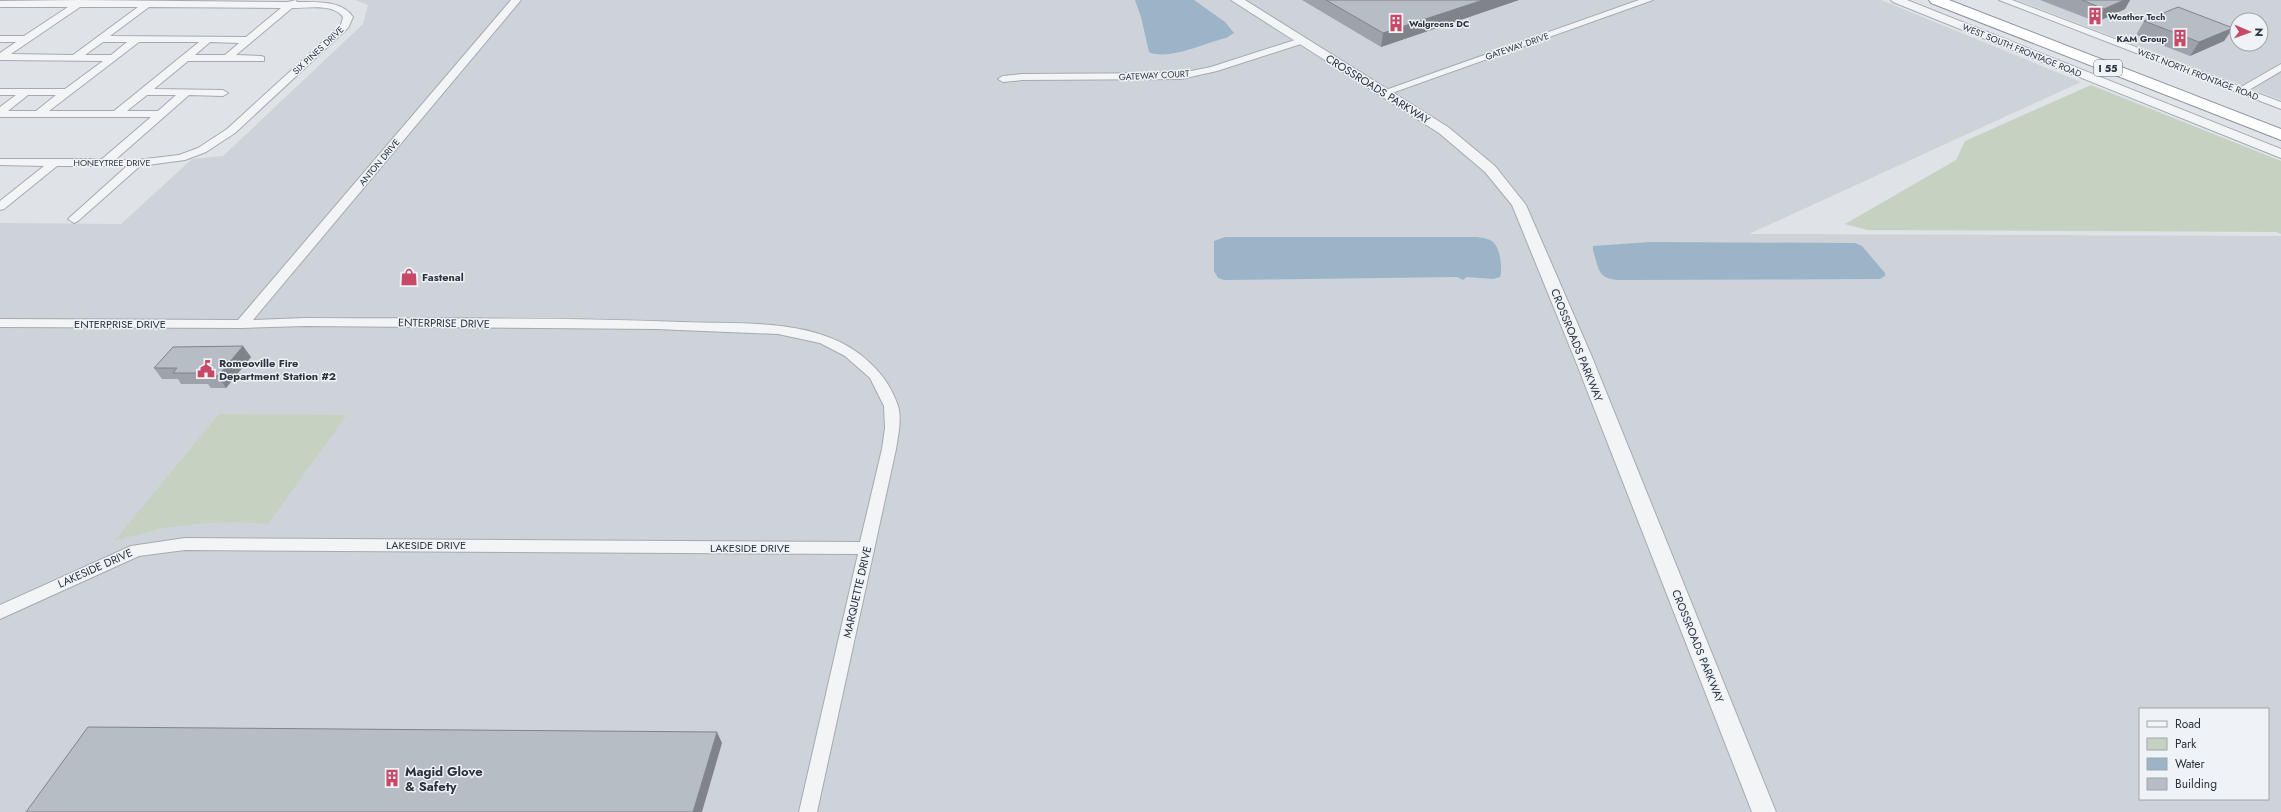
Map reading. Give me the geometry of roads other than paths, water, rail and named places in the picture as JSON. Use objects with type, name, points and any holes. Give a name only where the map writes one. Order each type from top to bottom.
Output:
[{"type":"highway","name":"I 55","points":[[1936,0],[2281,135]]},
{"type":"highway","name":"I 55","points":[[1964,0],[2281,124]]},
{"type":"street","name":"ANTON DRIVE","points":[[242,324],[516,0]]},
{"type":"street","name":"CROSSROADS PARKWAY","points":[[1236,0],[1385,92],[1461,142],[1504,183],[1519,205],[1583,357],[1764,812]]},
{"type":"street","name":"GATEWAY DRIVE","points":[[1385,92],[1648,0]]},
{"type":"street","name":"WEST SOUTH FRONTAGE ROAD","points":[[1897,0],[2281,154]]},
{"type":"street","name":"WEST NORTH FRONTAGE ROAD","points":[[2004,0],[2243,90],[2281,106]]},
{"type":"street","points":[[1,57],[82,2]]},
{"type":"street","name":"SIX PINES DRIVE","points":[[0,4],[82,2],[292,2],[324,5],[338,8],[346,12],[348,17],[345,26],[290,76]]},
{"type":"street","points":[[75,58],[150,2]]},
{"type":"street","points":[[227,58],[292,2]]},
{"type":"street","points":[[0,39],[27,39]]},
{"type":"street","points":[[100,39],[248,40]]},
{"type":"street","points":[[38,114],[137,39]]},
{"type":"street","points":[[117,114],[208,39]]},
{"type":"street","name":"GATEWAY COURT","points":[[1003,80],[1022,77],[1181,76],[1213,69],[1301,41]]},
{"type":"street","points":[[1,57],[113,58]]},
{"type":"street","points":[[186,58],[261,59]]},
{"type":"street","points":[[2243,90],[2281,67]]},
{"type":"street","name":"HONEYTREE DRIVE","points":[[0,162],[137,163],[181,158],[218,142],[290,76]]},
{"type":"street","points":[[0,92],[67,92]]},
{"type":"street","points":[[0,113],[26,92]]},
{"type":"street","points":[[144,92],[223,93]]},
{"type":"street","points":[[106,162],[186,92]]},
{"type":"street","points":[[0,113],[162,114]]},
{"type":"street","points":[[0,207],[55,162]]},
{"type":"street","points":[[74,219],[137,163]]},
{"type":"street","name":"ENTERPRISE DRIVE","points":[[0,323],[242,324],[305,322],[656,324],[778,330],[824,340],[850,353],[875,375]]},
{"type":"street","name":"MARQUETTE DRIVE","points":[[808,812],[889,449],[892,428],[891,406],[875,375]]},
{"type":"street","name":"LAKESIDE DRIVE","points":[[0,612],[137,550],[185,544],[867,548]]},
{"type":"water","points":[[1135,0],[1194,0],[1225,22],[1234,33],[1226,38],[1176,53],[1157,54],[1149,52],[1141,17]]},
{"type":"water","points":[[1225,237],[1486,238],[1494,243],[1498,250],[1501,273],[1500,277],[1493,279],[1467,277],[1463,280],[1457,277],[1224,280],[1218,278],[1214,271],[1214,241]]},
{"type":"water","points":[[1650,242],[1855,243],[1862,246],[1885,273],[1885,276],[1880,279],[1619,280],[1606,278],[1600,272],[1593,246]]},
{"type":"place","name":"Weather Tech","points":[[2095,16]]},
{"type":"place","name":"Walgreens DC","points":[[1396,23]]},
{"type":"place","name":"KAM Group","points":[[2180,38]]},
{"type":"place","name":"Fastenal","points":[[409,277]]},
{"type":"place","name":"Romeoville Fire Department Station #2","points":[[206,369]]},
{"type":"place","name":"Magid Glove & Safety","points":[[392,778]]}]
